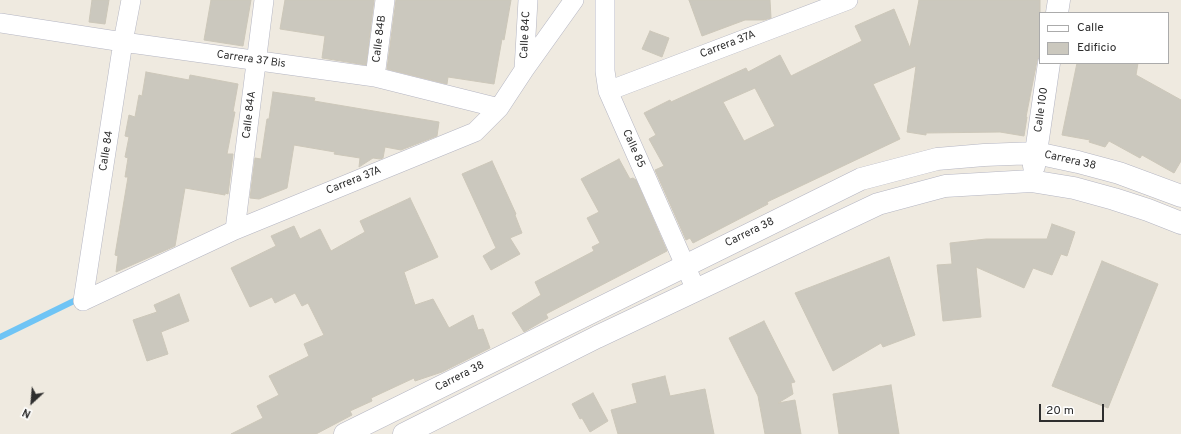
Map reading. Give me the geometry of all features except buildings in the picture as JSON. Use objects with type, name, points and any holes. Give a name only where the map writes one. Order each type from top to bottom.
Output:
[{"type":"main road","points":[[1057,12],[1059,0]]},
{"type":"main road","name":"Calle 100","points":[[1032,181],[1049,64]]},
{"type":"main road","name":"Carrera 38","points":[[345,434],[861,179],[937,159],[1036,153],[1119,173],[1181,196]]},
{"type":"main road","points":[[404,434],[597,337],[878,204],[945,186],[1032,181],[1074,188],[1114,199],[1181,223]]},
{"type":"street","name":"Calle 84","points":[[83,301],[123,42],[131,0]]},
{"type":"street","name":"Calle 84A","points":[[235,230],[264,0]]},
{"type":"street","name":"Calle 84B","points":[[375,77],[385,0]]},
{"type":"street","name":"Calle 84C","points":[[524,70],[528,0]]},
{"type":"street","name":"Carrera 37A","points":[[83,301],[235,230],[475,132],[499,108],[574,0]]},
{"type":"street","name":"Calle 85","points":[[605,0],[605,71],[608,91],[684,266],[696,290]]},
{"type":"street","name":"Carrera 37A","points":[[608,91],[848,0]]},
{"type":"street","name":"Carrera 37 Bis","points":[[0,23],[123,42],[375,77],[499,108]]},
{"type":"waterway","points":[[0,337],[80,298]]}]
